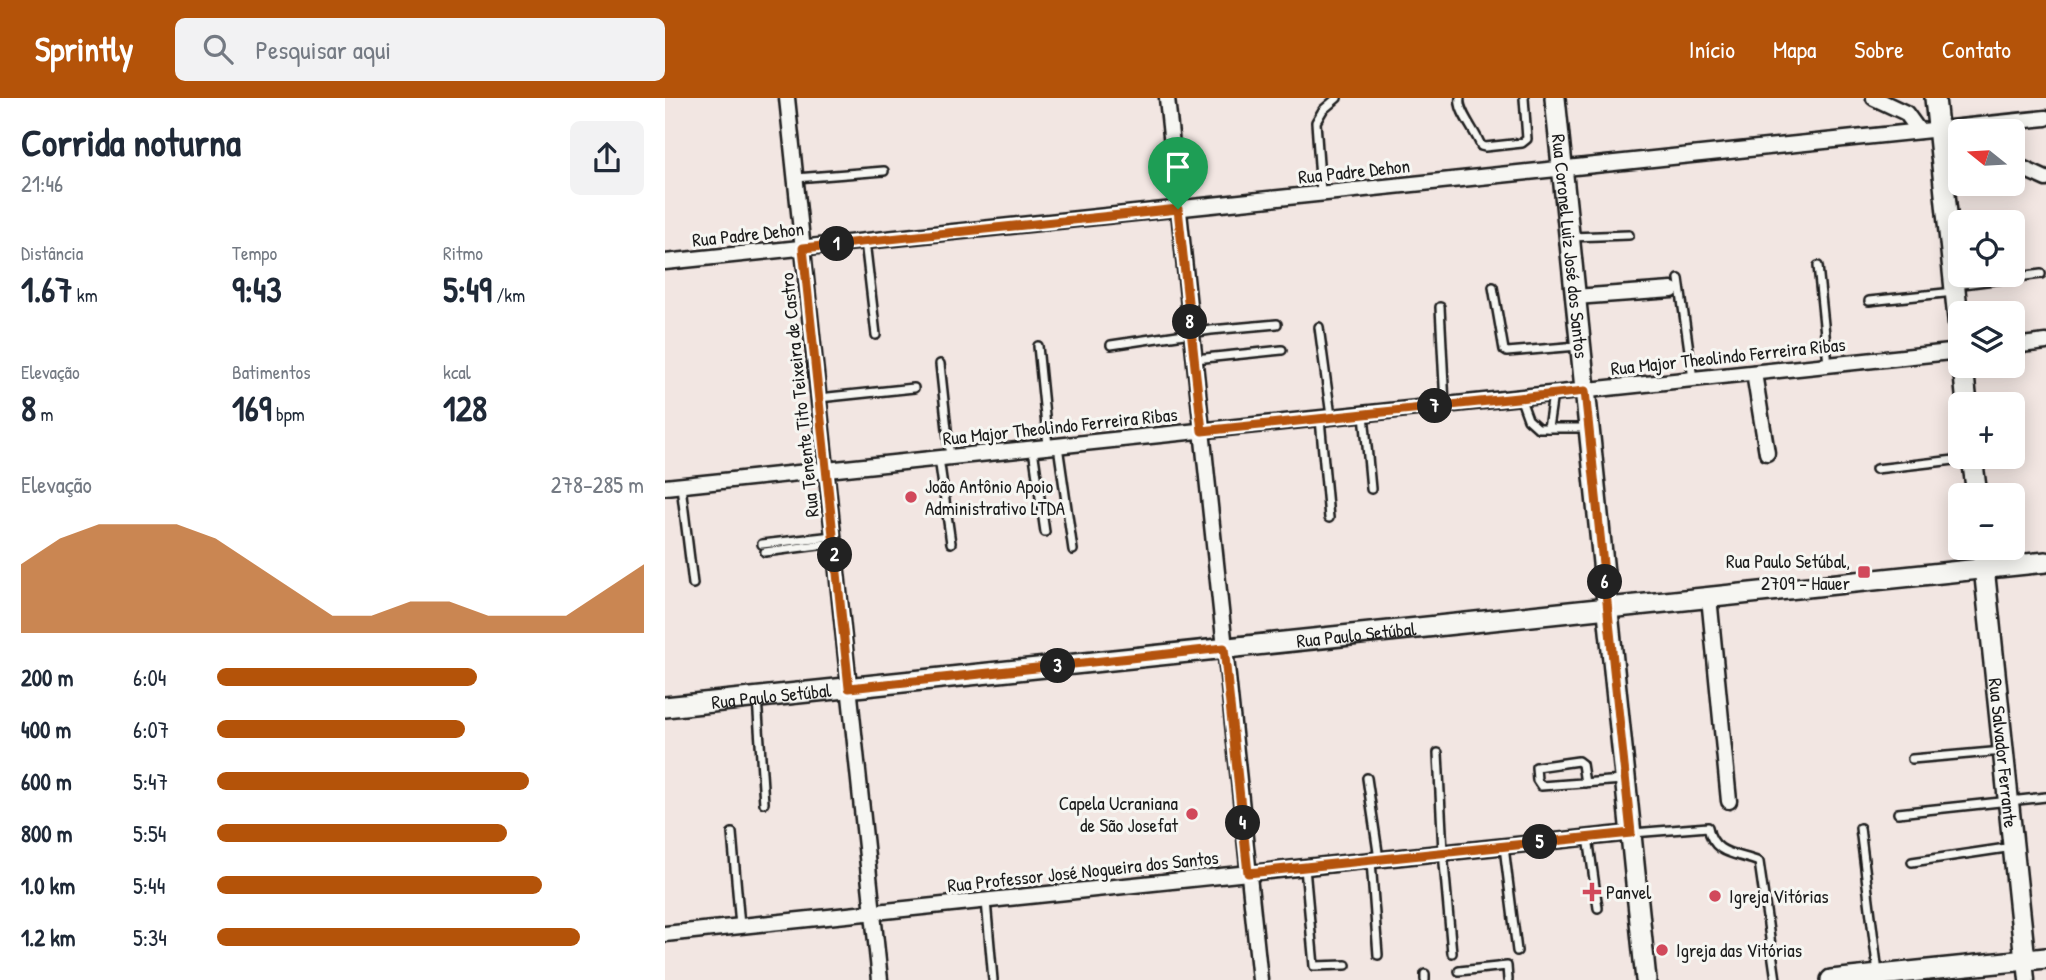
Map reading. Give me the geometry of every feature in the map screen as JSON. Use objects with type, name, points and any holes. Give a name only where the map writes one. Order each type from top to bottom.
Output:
[{"type":"main road","name":"Rua Coronel Luiz José dos Santos","points":[[1555,98],[1646,980]]},
{"type":"main road","points":[[1935,98],[1942,132],[1956,301]]},
{"type":"main road","name":"Rua Salvador Ferrante","points":[[1983,560],[2025,960]]},
{"type":"main road","name":"Rua Paulo Setúbal","points":[[665,707],[2046,562]]},
{"type":"main road","points":[[1831,980],[2046,958]]},
{"type":"street","name":"Rua Tenente Tito Teixeira de Castro","points":[[787,98],[880,980]]},
{"type":"street","points":[[1167,98],[1260,980]]},
{"type":"street","points":[[1874,98],[1942,132]]},
{"type":"street","name":"Rua Padre Dehon","points":[[665,262],[1942,132],[2046,118]]},
{"type":"street","points":[[2025,169],[2046,179]]},
{"type":"street","points":[[1575,297],[1675,284]]},
{"type":"street","points":[[2025,345],[2046,342]]},
{"type":"street","name":"Rua Major Theolindo Ferreira Ribas","points":[[665,487],[1948,352]]},
{"type":"street","points":[[1754,373],[1767,453]]},
{"type":"street","points":[[1709,597],[1729,801]]},
{"type":"street","name":"Rua Professor José Nogueira dos Santos","points":[[665,934],[1631,833]]},
{"type":"street","points":[[2025,960],[2028,980]]},
{"type":"lane","points":[[1321,194],[1316,122],[1337,98]]},
{"type":"lane","points":[[1460,98],[1458,103],[1462,113],[1475,130],[1481,146],[1485,148],[1522,143],[1527,139],[1524,98]]},
{"type":"lane","points":[[795,178],[884,171]]},
{"type":"lane","points":[[1569,237],[1629,235]]},
{"type":"lane","points":[[865,242],[876,335]]},
{"type":"lane","points":[[1818,265],[1828,365]]},
{"type":"lane","points":[[1869,301],[2041,274]]},
{"type":"lane","points":[[1675,284],[1693,379]]},
{"type":"lane","points":[[1493,287],[1504,350],[1507,352],[1580,346]]},
{"type":"lane","points":[[1440,307],[1445,405]]},
{"type":"lane","points":[[1111,345],[1192,335],[1211,330],[1277,324]]},
{"type":"lane","points":[[1319,327],[1329,518]]},
{"type":"lane","points":[[1038,346],[1047,447],[1045,532]]},
{"type":"lane","points":[[1194,360],[1282,350]]},
{"type":"lane","points":[[940,364],[951,543]]},
{"type":"lane","points":[[818,398],[914,388]]},
{"type":"lane","points":[[1548,428],[1553,394]]},
{"type":"lane","points":[[1520,397],[1532,425],[1538,428],[1589,428]]},
{"type":"lane","points":[[1364,414],[1371,489]]},
{"type":"lane","points":[[1047,447],[1073,550]]},
{"type":"lane","points":[[1876,469],[1948,460]]},
{"type":"lane","points":[[681,486],[692,584]]},
{"type":"lane","points":[[764,548],[833,539]]},
{"type":"lane","points":[[757,698],[764,803]]},
{"type":"lane","points":[[1912,759],[2003,751]]},
{"type":"lane","points":[[1438,753],[1452,953]]},
{"type":"lane","points":[[1585,783],[1580,762],[1535,767],[1541,786],[1585,783],[1625,780]]},
{"type":"lane","points":[[1367,778],[1375,860],[1378,955]]},
{"type":"lane","points":[[1898,813],[2046,797]]},
{"type":"lane","points":[[1631,833],[1708,827],[1710,837],[1723,850],[1759,862],[1776,980]]},
{"type":"lane","points":[[1860,828],[1878,975]]},
{"type":"lane","points":[[732,833],[740,926]]},
{"type":"lane","points":[[1588,837],[1598,908]]},
{"type":"lane","points":[[1504,846],[1517,951]]},
{"type":"lane","points":[[1912,862],[2014,847]]},
{"type":"lane","points":[[1305,867],[1314,966],[1346,965]]},
{"type":"lane","points":[[986,900],[993,980]]},
{"type":"lane","points":[[1459,971],[1507,966],[1508,980]]},
{"type":"place","name":"João Antônio Apoio Administrativo LTDA","points":[[911,497]]},
{"type":"place","name":"Rua Paulo Setúbal, 2709 - Hauer","points":[[1864,572]]},
{"type":"place","name":"Capela Ucraniana de São Josefat","points":[[1192,814]]},
{"type":"place","name":"Panvel","points":[[1592,892]]},
{"type":"place","name":"Igreja Vitórias","points":[[1715,896]]},
{"type":"place","name":"Igreja das Vitórias","points":[[1662,950]]},
{"type":"route","points":[[1178,209],[1202,431],[1585,391],[1631,833],[1248,873],[1224,648],[849,688],[803,248],[1178,209]]}]
